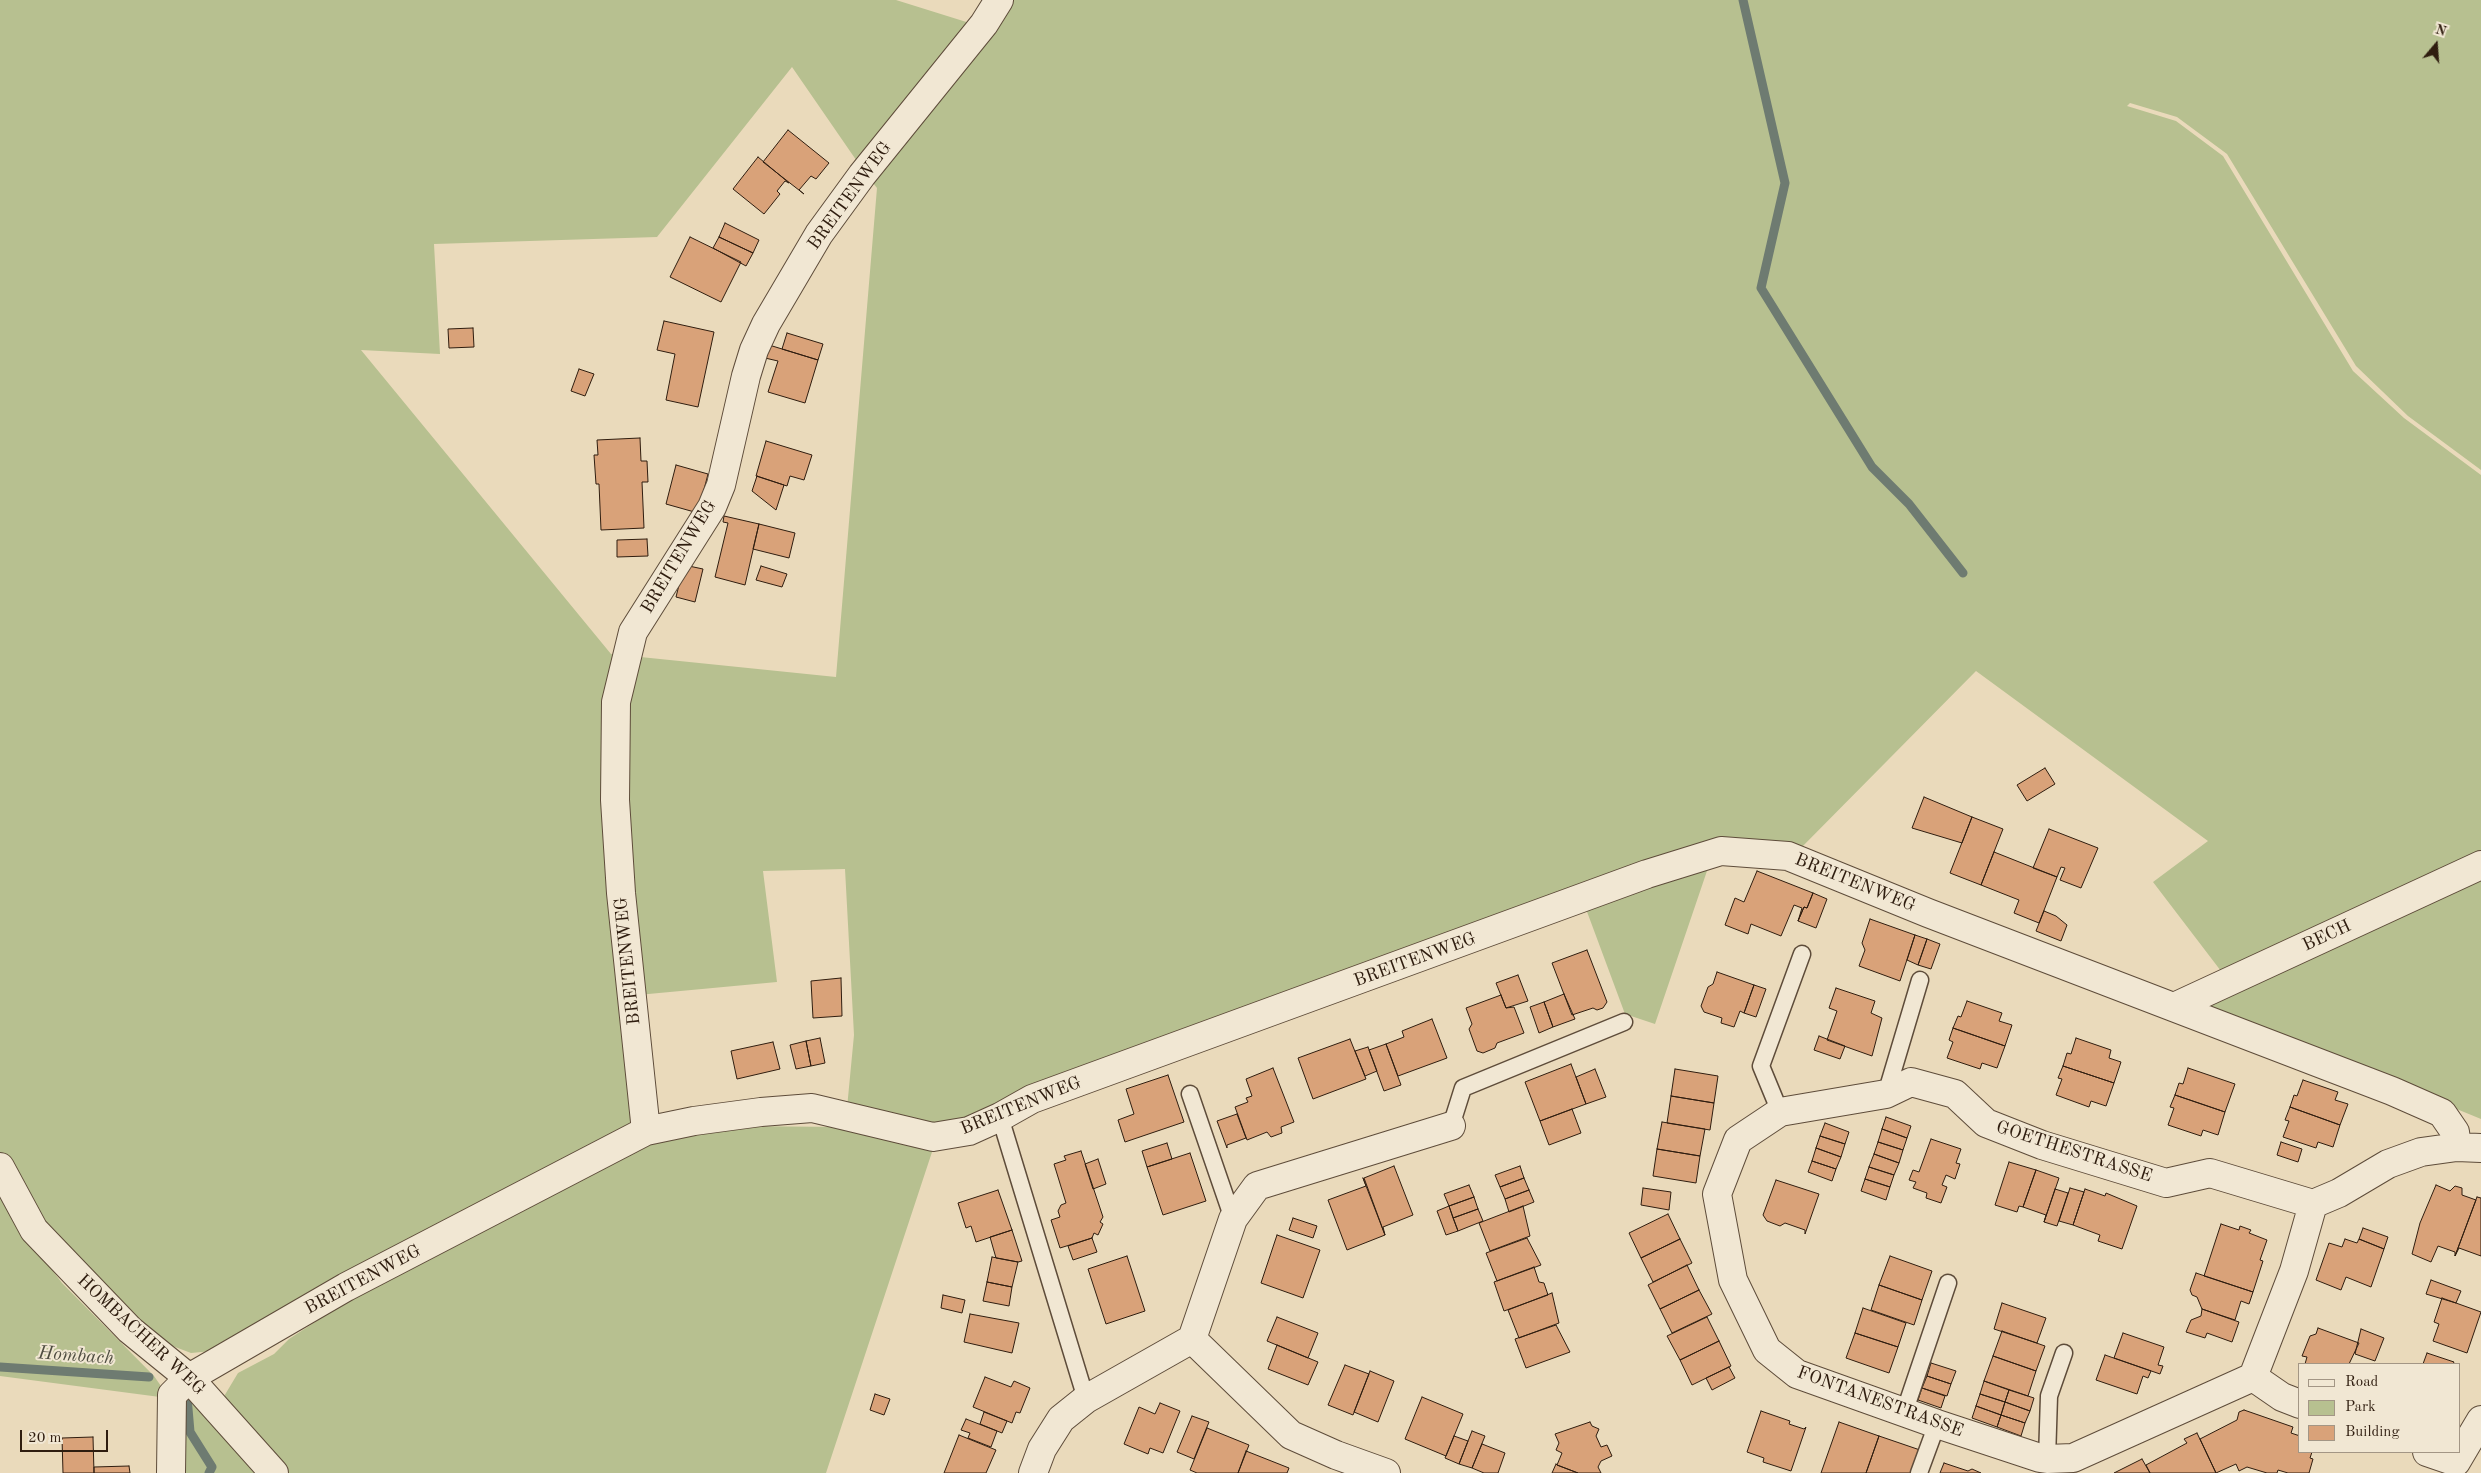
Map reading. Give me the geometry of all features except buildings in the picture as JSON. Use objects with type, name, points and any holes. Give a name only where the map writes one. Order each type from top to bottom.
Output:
[{"type":"street","name":"BREITENWEG","points":[[646,1131],[621,893],[615,800],[616,702],[634,632],[712,507],[721,484],[746,376],[754,350],[766,324],[819,234],[862,174],[984,24],[999,0]]},
{"type":"street","name":"BREITENWEG","points":[[171,1473],[172,1395],[189,1378],[346,1287],[646,1131],[761,1112],[812,1108],[933,1137],[969,1131],[1000,1117],[1032,1099],[1647,874],[1721,850],[1788,856],[1928,913],[2174,1007]]},
{"type":"street","name":"BECH","points":[[2174,1007],[2481,865]]},
{"type":"street","points":[[2174,1007],[2392,1091],[2442,1114],[2469,1148]]},
{"type":"street","name":"GOETHESTRASSE","points":[[1780,1112],[1886,1094],[1911,1082],[1955,1094],[1986,1123],[2042,1145],[2166,1183],[2210,1172],[2312,1204]]},
{"type":"street","name":"FONTANESTRASSE","points":[[1780,1112],[1738,1140],[1717,1194],[1733,1280],[1767,1350],[1796,1374],[1904,1413],[2040,1458],[2063,1463]]},
{"type":"street","points":[[1032,1473],[1042,1449],[1061,1419],[1086,1399],[1192,1338],[1233,1219],[1257,1186],[1451,1126]]},
{"type":"street","points":[[2063,1463],[2253,1377],[2294,1271],[2312,1204],[2340,1193],[2388,1164],[2421,1152],[2469,1148]]},
{"type":"street","name":"HOMBACHER WEG","points":[[0,1167],[34,1230],[130,1330],[189,1378],[274,1473]]},
{"type":"street","points":[[1192,1338],[1291,1435],[1336,1455],[1386,1473]]},
{"type":"street","points":[[2253,1377],[2282,1397],[2298,1403]]},
{"type":"street","points":[[2430,1453],[2456,1462],[2481,1420]]},
{"type":"lane","points":[[1780,1112],[1761,1066],[1802,954]]},
{"type":"lane","points":[[1886,1094],[1920,980]]},
{"type":"lane","points":[[1451,1126],[1463,1088],[1624,1022]]},
{"type":"lane","points":[[1190,1094],[1233,1219]]},
{"type":"lane","points":[[1000,1117],[1086,1399]]},
{"type":"lane","points":[[1904,1413],[1948,1283]]},
{"type":"lane","points":[[2063,1463],[2049,1396],[2064,1353]]},
{"type":"lane","points":[[1920,1473],[1937,1424]]},
{"type":"green space","points":[[0,0],[896,0],[976,25],[863,170],[792,67],[657,237],[434,244],[440,354],[361,350],[611,654],[836,677],[877,188],[869,178],[1004,0],[2481,0],[2481,470],[2408,416],[2356,366],[2227,154],[2177,117],[2130,103],[2127,106],[2176,121],[2223,156],[2353,371],[2404,418],[2481,475],[2481,861],[2224,975],[2153,882],[2208,841],[1976,671],[1798,851],[1763,841],[937,1130],[847,1108],[854,1035],[845,869],[763,871],[777,982],[627,996],[635,1124],[212,1351],[191,1353],[154,1339],[73,1260],[15,1180],[0,1153]]},
{"type":"green space","points":[[1708,868],[1655,1024],[1625,1014],[1586,909]]},
{"type":"green space","points":[[2481,869],[2481,1119],[2196,1002]]},
{"type":"green space","points":[[737,1126],[840,1127],[933,1149],[826,1473],[286,1473],[223,1398],[238,1373],[274,1354],[289,1339],[349,1300],[651,1135]]},
{"type":"green space","points":[[0,1194],[20,1228],[62,1283],[154,1376],[163,1389],[160,1397],[0,1376]]},
{"type":"green space","points":[[190,1394],[261,1473],[181,1473],[179,1398]]},
{"type":"waterway","points":[[1743,0],[1785,183],[1761,288],[1872,467],[1909,504],[1963,573]]},
{"type":"waterway","name":"Hombach","points":[[0,1367],[149,1377]]},
{"type":"waterway","name":"Hombach","points":[[187,1397],[190,1432],[212,1467],[209,1473]]}]
